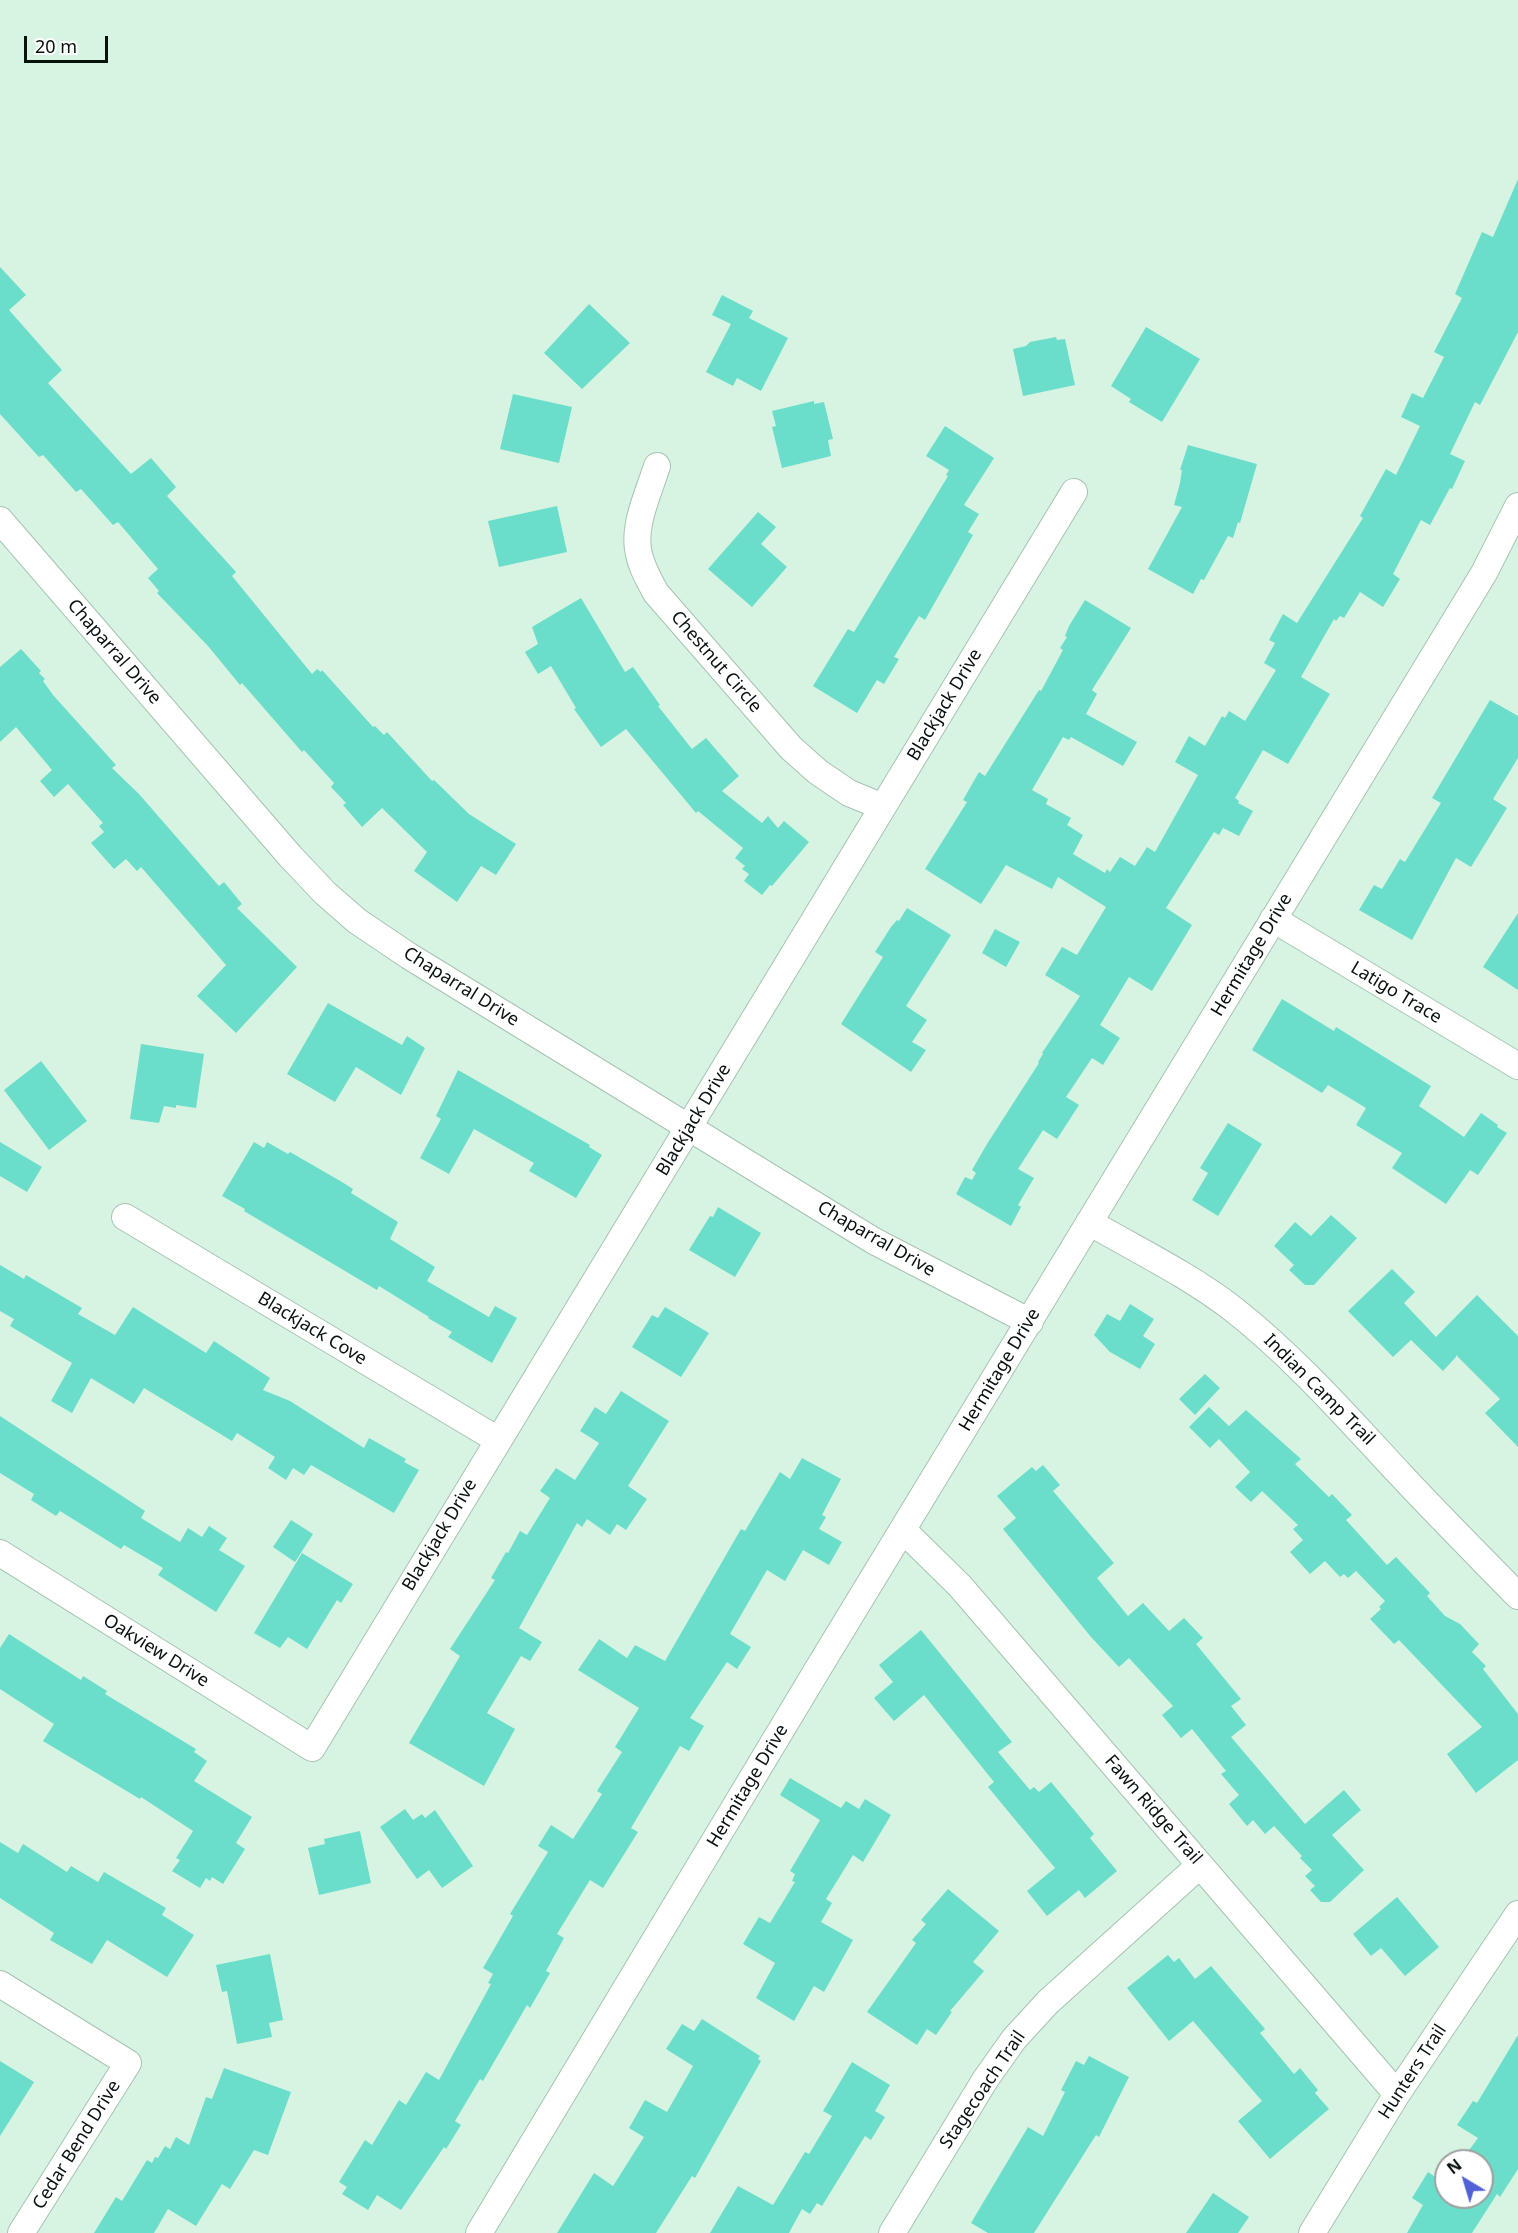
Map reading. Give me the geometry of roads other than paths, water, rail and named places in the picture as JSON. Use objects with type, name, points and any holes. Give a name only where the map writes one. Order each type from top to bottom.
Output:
[{"type":"street","name":"Chestnut Circle","points":[[657,466],[639,524],[638,550],[646,575],[657,593],[791,748],[818,772],[849,793],[883,807]]},
{"type":"street","name":"Blackjack Drive","points":[[312,1748],[1074,492]]},
{"type":"street","name":"Hermitage Drive","points":[[479,2233],[1484,573],[1518,506]]},
{"type":"street","name":"Chaparral Drive","points":[[0,520],[290,856],[325,893],[357,921],[409,956],[874,1241],[1030,1322]]},
{"type":"street","name":"Latigo Trace","points":[[1273,919],[1518,1066]]},
{"type":"street","name":"Blackjack Cove","points":[[125,1217],[498,1440]]},
{"type":"street","name":"Indian Camp Trail","points":[[1089,1222],[1192,1281],[1230,1307],[1267,1337],[1302,1369],[1417,1493],[1518,1596]]},
{"type":"street","name":"Fawn Ridge Trail","points":[[903,1530],[960,1586],[1397,2094]]},
{"type":"street","name":"Oakview Drive","points":[[0,1553],[312,1748]]},
{"type":"street","name":"Stagecoach Trail","points":[[892,2233],[985,2080],[1014,2039],[1048,2002],[1200,1865]]},
{"type":"street","name":"Hunters Trail","points":[[1312,2233],[1397,2094],[1518,1914]]},
{"type":"street","name":"Cedar Bend Drive","points":[[0,1984],[128,2063],[21,2233]]}]
